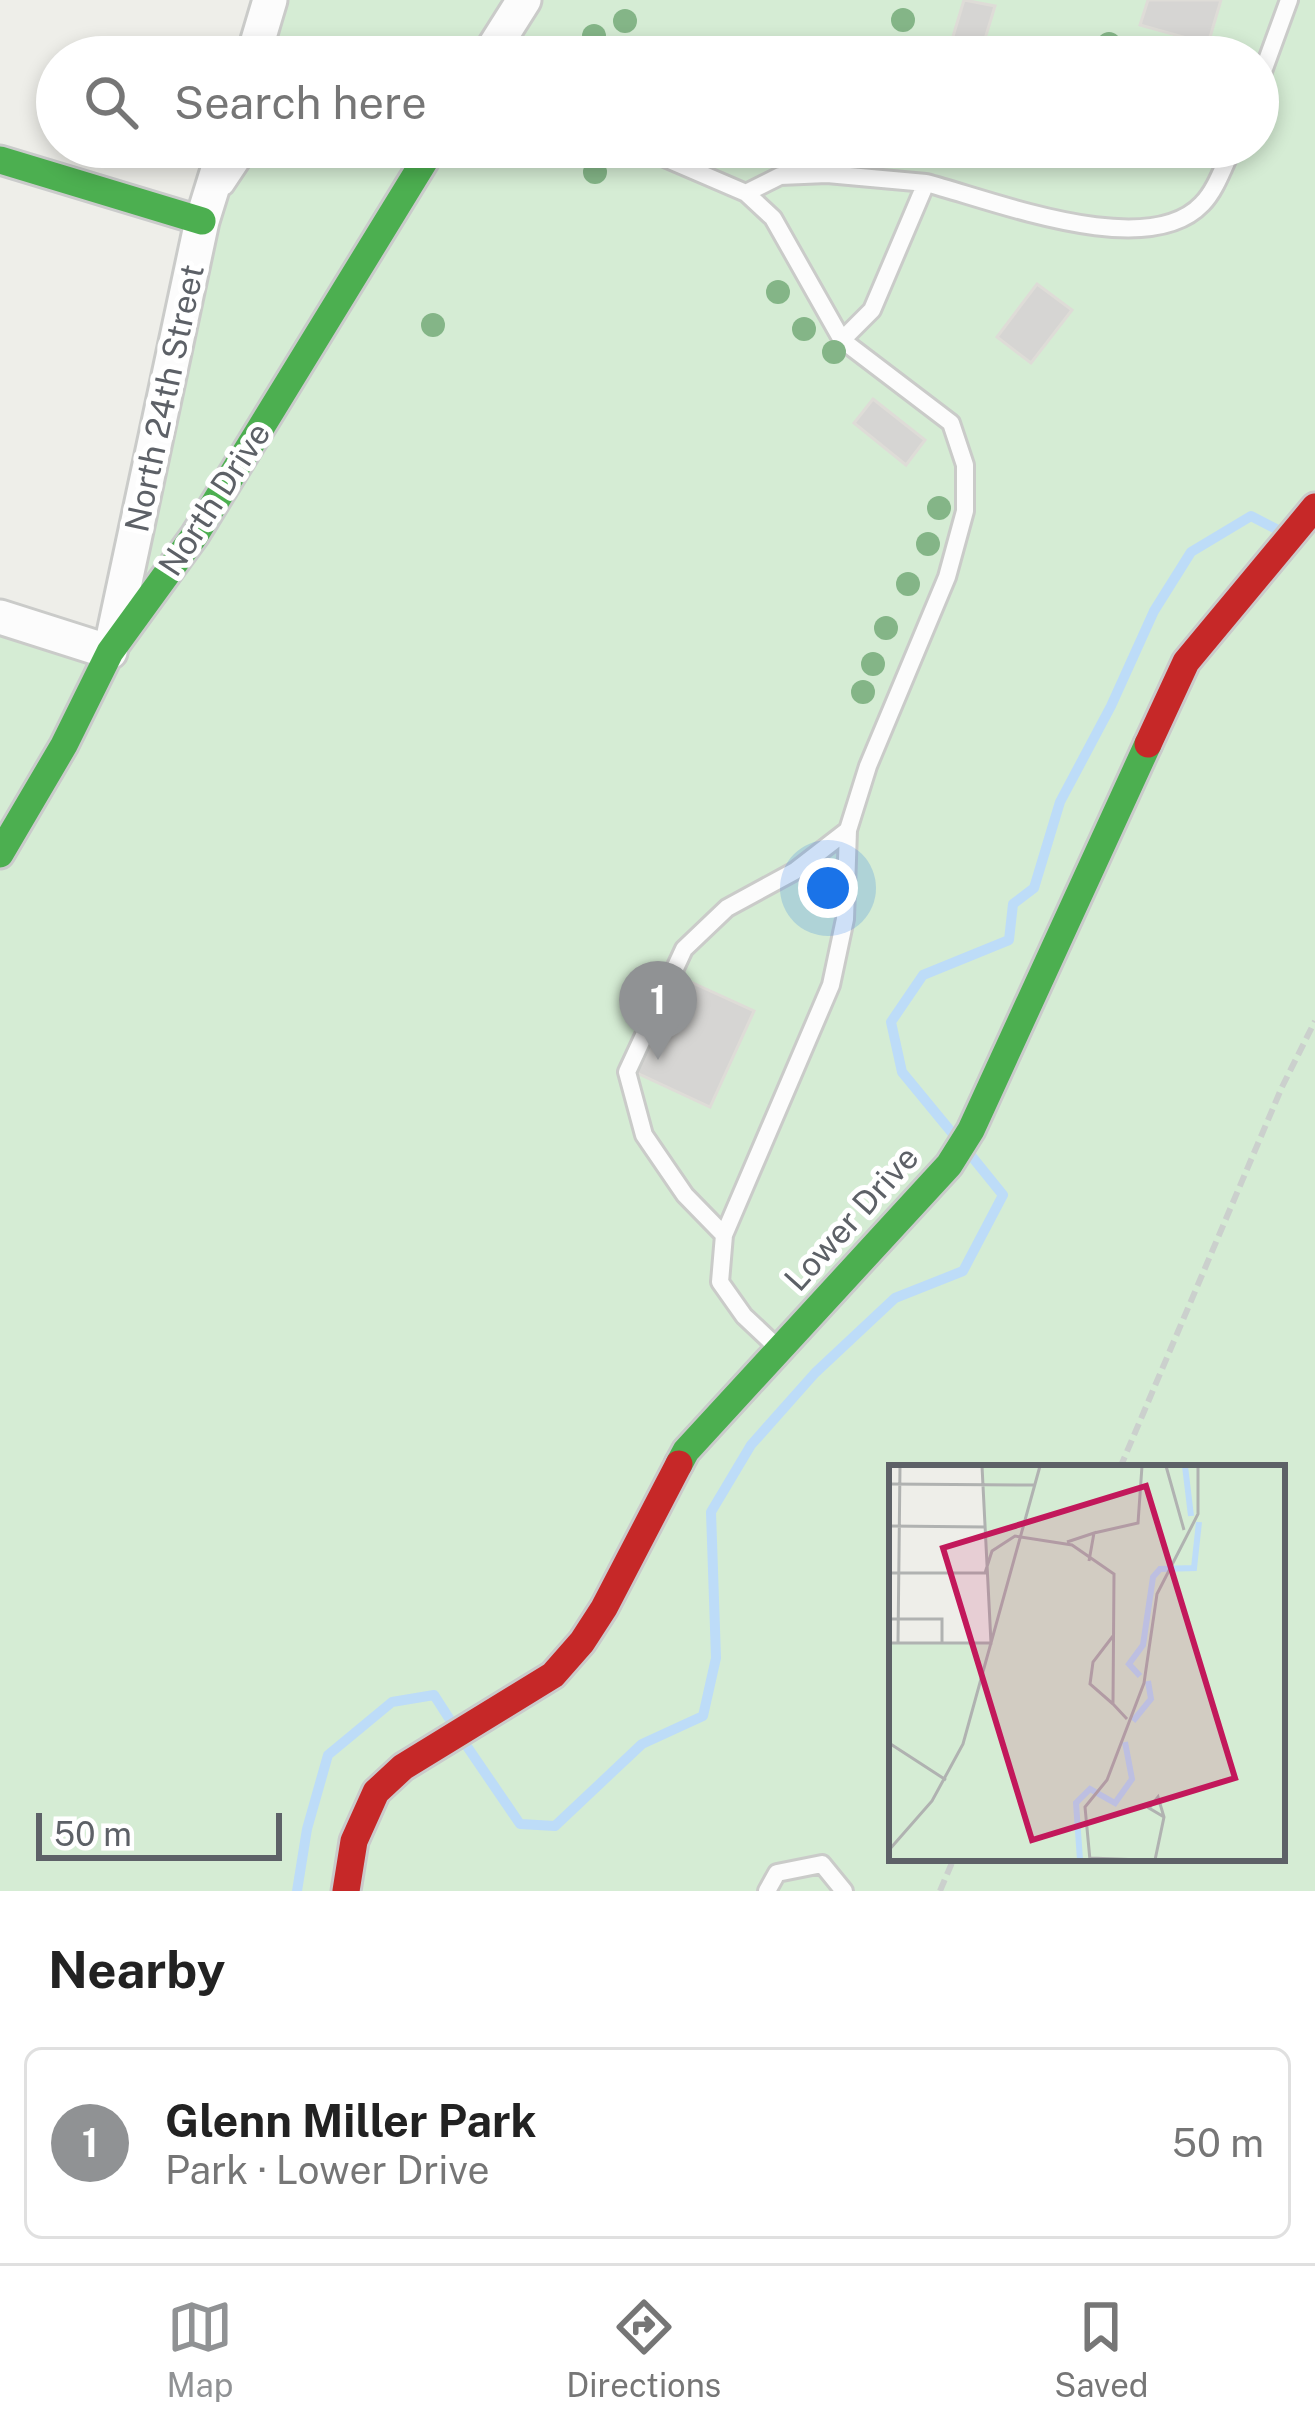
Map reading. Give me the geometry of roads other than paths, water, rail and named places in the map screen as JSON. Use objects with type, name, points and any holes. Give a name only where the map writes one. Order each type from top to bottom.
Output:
[{"type":"street","points":[[259,36],[270,0]]},
{"type":"street","points":[[501,36],[524,0]]},
{"type":"street","points":[[0,160],[202,221]]},
{"type":"street","name":"North 24th Street","points":[[110,652],[202,221],[218,168]]},
{"type":"street","name":"North Drive","points":[[0,854],[64,745],[110,652],[195,535],[420,168]]},
{"type":"street","name":"Lower Drive","points":[[346,1891],[354,1841],[376,1792],[403,1767],[553,1675],[604,1608],[686,1451],[949,1165],[971,1130],[1186,662],[1310,513]]},
{"type":"street","points":[[0,617],[110,652]]},
{"type":"lane","points":[[1275,36],[1288,0]]},
{"type":"lane","points":[[202,221],[237,168]]},
{"type":"lane","points":[[688,168],[746,193],[773,218],[842,340],[951,423],[965,464],[964,511],[947,577],[868,766],[848,830],[845,919],[832,985],[724,1235],[719,1282],[744,1316],[780,1349]]},
{"type":"lane","points":[[746,193],[780,176],[878,176],[926,183],[1087,225],[1136,231],[1167,227],[1202,204],[1222,168]]},
{"type":"lane","points":[[842,340],[872,310],[926,183]]},
{"type":"lane","points":[[724,1235],[685,1195],[644,1135],[627,1072],[684,949],[727,908],[795,871],[848,830]]},
{"type":"lane","points":[[767,1891],[777,1873],[822,1864],[844,1891]]},
{"type":"waterway","points":[[953,1134],[902,1072],[891,1022],[923,975],[1009,940],[1013,904],[1034,888],[1060,802],[1154,611],[1191,552],[1251,516],[1282,532]]},
{"type":"waterway","points":[[464,1742],[520,1824],[555,1826],[642,1744],[703,1716],[716,1658],[711,1512],[751,1445],[815,1373],[895,1298],[963,1271],[1003,1195],[969,1153]]},
{"type":"waterway","points":[[297,1891],[307,1829],[328,1755],[392,1702],[434,1695],[454,1726]]},
{"type":"place","name":"Glenn Miller Park","points":[[658,1060]]}]
